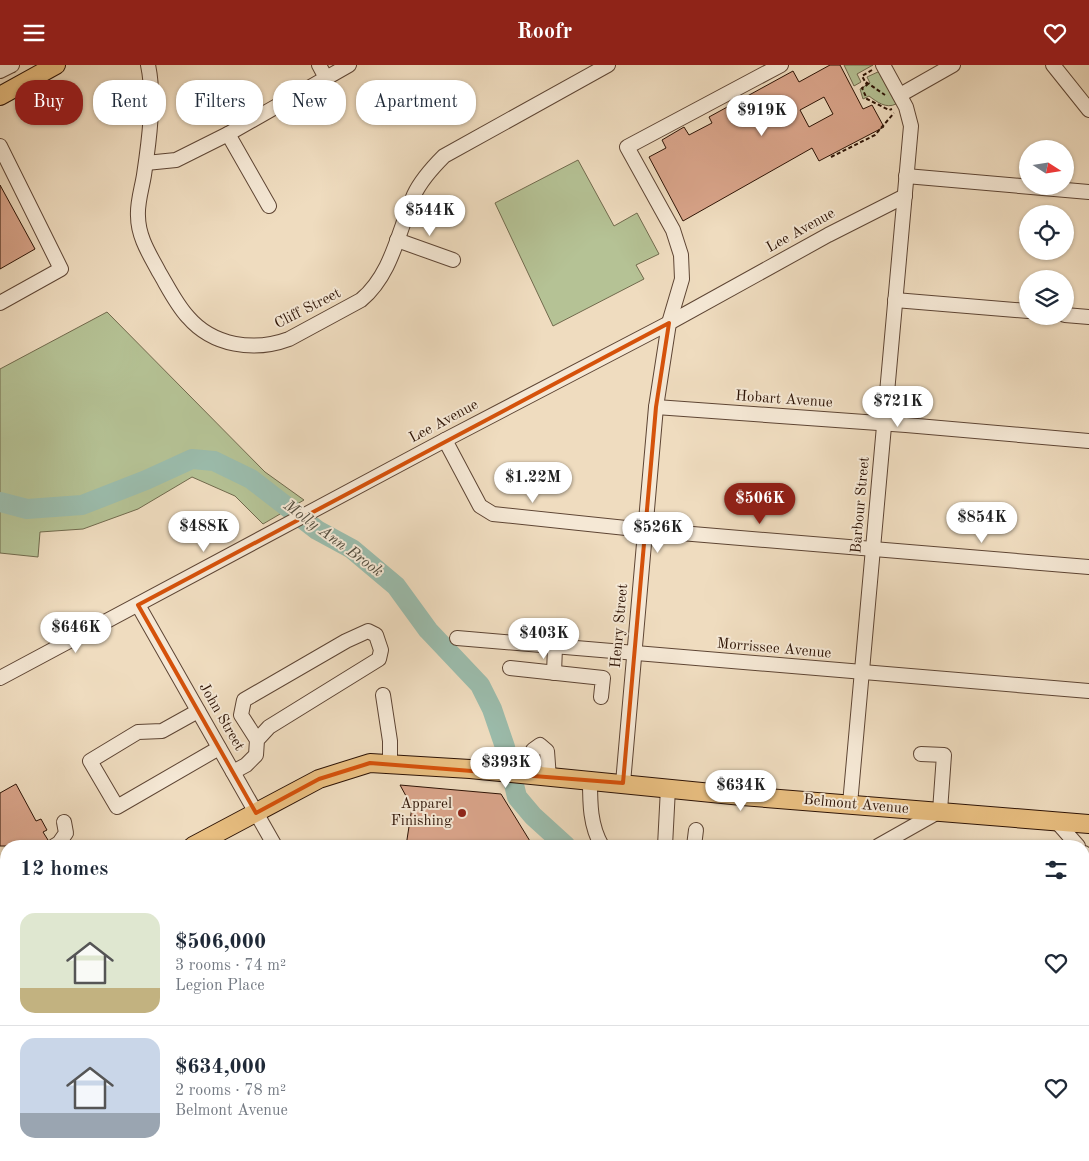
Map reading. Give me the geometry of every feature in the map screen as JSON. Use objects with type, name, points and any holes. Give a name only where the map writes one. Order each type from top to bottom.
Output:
[{"type":"main road","points":[[0,96],[56,65]]},
{"type":"main road","name":"Belmont Avenue","points":[[204,840],[319,779],[370,763],[470,769],[742,796],[1089,824]]},
{"type":"street","points":[[0,71],[12,65]]},
{"type":"street","name":"Cliff Street","points":[[148,65],[152,92],[146,163],[138,215],[139,229],[148,251],[187,317],[216,339],[229,343],[253,346],[277,343],[289,339],[348,309],[369,293],[388,265],[414,195],[428,172],[444,156],[600,67]]},
{"type":"street","points":[[319,65],[326,78]]},
{"type":"street","points":[[146,163],[176,160],[349,65]]},
{"type":"street","name":"Henry Street","points":[[623,783],[656,407],[669,323],[682,279],[680,255],[672,230],[627,147],[781,65]]},
{"type":"street","points":[[900,95],[953,65]]},
{"type":"street","points":[[1053,65],[1089,110]]},
{"type":"street","name":"Barbour Street","points":[[850,804],[910,126],[906,107],[900,95],[879,67]]},
{"type":"street","points":[[228,133],[269,206]]},
{"type":"street","points":[[0,146],[61,269],[0,303]]},
{"type":"street","points":[[906,176],[1089,192]]},
{"type":"street","name":"Lee Avenue","points":[[0,678],[311,511],[669,323],[828,235],[905,196]]},
{"type":"street","points":[[397,240],[453,261]]},
{"type":"street","points":[[896,300],[1019,310]]},
{"type":"street","points":[[1074,316],[1089,317]]},
{"type":"street","name":"Hobart Avenue","points":[[656,407],[1089,441]]},
{"type":"street","points":[[445,440],[480,506],[493,514],[645,530],[1089,567]]},
{"type":"street","name":"John Street","points":[[138,605],[272,840]]},
{"type":"street","points":[[233,772],[246,765],[256,755],[257,739],[242,715],[244,700],[346,641],[368,631],[376,635],[381,650],[379,659],[269,727],[257,739]]},
{"type":"street","name":"Morrissee Avenue","points":[[457,638],[1089,691]]},
{"type":"street","points":[[554,673],[556,647]]},
{"type":"street","points":[[510,668],[603,678],[601,697]]},
{"type":"street","points":[[383,695],[390,741],[390,764]]},
{"type":"street","points":[[198,711],[162,731],[138,732],[90,761],[117,807],[219,748]]},
{"type":"street","points":[[889,840],[940,811],[944,755],[921,754]]},
{"type":"street","points":[[590,780],[590,806],[595,835],[598,840]]},
{"type":"street","points":[[665,840],[668,788]]},
{"type":"street","points":[[1056,821],[1073,840]]},
{"type":"street","points":[[61,840],[66,833],[64,822]]},
{"type":"street","points":[[695,840],[696,830]]},
{"type":"path","points":[[831,157],[875,135],[898,107],[889,110],[867,99],[862,88],[867,85],[862,76],[879,67]]},
{"type":"highlighted area","points":[[669,323],[656,407],[623,783],[370,763],[319,779],[256,813],[138,605]]},
{"type":"green space","points":[[844,65],[873,65],[857,74],[861,82],[854,86]]},
{"type":"green space","points":[[880,71],[896,104],[885,105],[869,96],[863,99],[860,89],[870,83],[867,77]]},
{"type":"green space","points":[[578,160],[614,226],[637,213],[659,254],[636,265],[644,279],[553,326],[495,203]]},
{"type":"green space","points":[[107,312],[265,472],[304,500],[263,524],[235,496],[192,477],[138,509],[83,529],[40,532],[38,557],[0,553],[0,369]]},
{"type":"building","points":[[830,65],[840,65],[863,109],[872,105],[884,127],[819,161],[812,148],[683,221],[649,157],[666,148],[662,140],[684,127],[689,135],[712,123],[709,117],[793,71],[799,82]],"holes":[[[824,97],[833,114],[809,127],[800,110]]]},
{"type":"building","points":[[0,185],[35,249],[0,269]]},
{"type":"building","points":[[16,784],[36,821],[41,819],[47,830],[43,832],[48,840],[0,840],[0,793]]},
{"type":"building","name":"Apparel Finishing","points":[[400,785],[501,794],[529,840],[407,840],[412,807]]},
{"type":"waterway","name":"Molly Ann Brook","points":[[0,502],[27,509],[82,505],[146,480],[192,459],[214,461],[251,479],[317,530],[352,549],[396,586],[428,630],[480,685],[492,709],[505,747],[517,797],[533,816],[559,840]]},
{"type":"place","name":"Apparel Finishing","points":[[462,813]]}]
